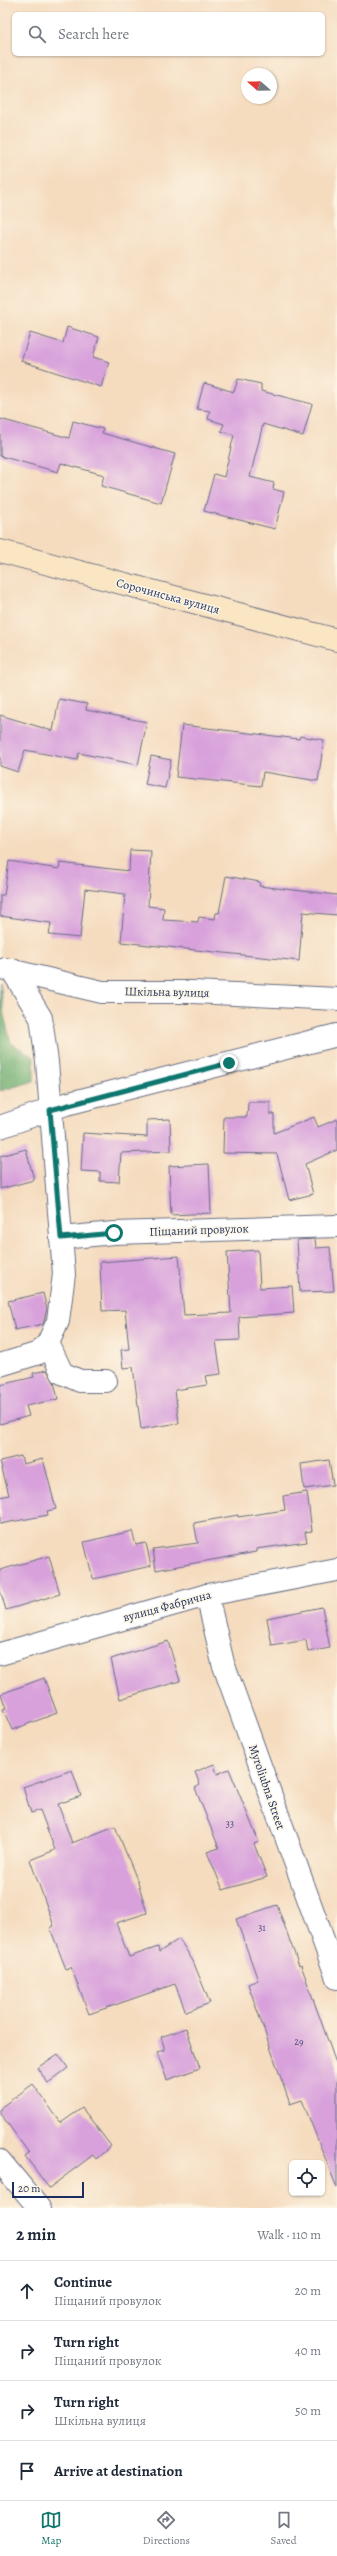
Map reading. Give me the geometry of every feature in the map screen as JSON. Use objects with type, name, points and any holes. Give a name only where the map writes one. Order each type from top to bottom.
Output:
[{"type":"main road","name":"Сорочинська вулиця","points":[[0,551],[337,640]]},
{"type":"street","name":"Шкільна вулиця","points":[[6,969],[102,992],[193,992],[337,999]]},
{"type":"street","points":[[0,1365],[39,1353],[48,1343],[58,1321],[63,1282],[47,1062],[42,1018],[6,969]]},
{"type":"street","points":[[0,1127],[50,1110],[337,1035]]},
{"type":"street","name":"Піщаний провулок","points":[[61,1238],[114,1233],[337,1226]]},
{"type":"street","points":[[48,1343],[62,1373],[80,1381],[106,1381]]},
{"type":"street","name":"вулиця Фабрична","points":[[0,1654],[206,1594],[337,1570]]},
{"type":"street","name":"Myroliubna Street","points":[[206,1594],[224,1663],[337,1978]]},
{"type":"street","points":[[0,2160],[39,2208]]},
{"type":"green space","points":[[0,982],[4,1016],[11,1043],[34,1057],[34,1081],[0,1091]]},
{"type":"building","points":[[67,327],[99,337],[93,357],[109,362],[101,387],[21,361],[30,333],[63,343]]},
{"type":"building","points":[[238,379],[261,384],[261,391],[312,404],[303,436],[263,424],[250,477],[274,483],[273,489],[284,492],[275,529],[204,511],[214,474],[224,477],[234,435],[221,431],[224,424],[208,419],[210,411],[197,409],[204,383],[234,392]]},
{"type":"building","points":[[0,419],[69,438],[73,421],[103,429],[102,433],[175,454],[161,503],[101,486],[104,475],[61,463],[58,472],[0,456]]},
{"type":"building","points":[[59,699],[87,704],[86,710],[147,722],[138,765],[79,753],[77,760],[25,750],[18,772],[0,766],[0,715],[53,731]]},
{"type":"building","points":[[182,725],[299,739],[300,736],[324,740],[318,781],[263,772],[261,786],[176,777]]},
{"type":"building","points":[[151,756],[171,760],[165,788],[145,784]]},
{"type":"building","points":[[130,850],[151,851],[148,906],[164,908],[163,920],[198,922],[199,917],[215,919],[216,913],[219,913],[226,876],[260,882],[259,886],[337,895],[337,915],[303,912],[299,961],[121,942],[125,894],[85,889],[80,938],[49,935],[51,923],[0,916],[0,895],[4,895],[9,861],[59,869],[60,863],[129,871]]},
{"type":"building","points":[[248,1102],[270,1102],[270,1114],[274,1114],[274,1133],[314,1117],[318,1127],[337,1119],[337,1150],[305,1164],[313,1194],[289,1200],[277,1154],[223,1153],[224,1117],[247,1117]]},
{"type":"building","points":[[170,1119],[171,1151],[121,1153],[119,1182],[100,1181],[100,1172],[81,1171],[83,1133],[147,1137],[147,1120]]},
{"type":"building","points":[[26,1149],[34,1180],[0,1189],[0,1156]]},
{"type":"building","points":[[209,1164],[211,1213],[171,1215],[169,1166]]},
{"type":"building","points":[[315,1239],[316,1248],[330,1247],[334,1291],[300,1292],[297,1240]]},
{"type":"building","points":[[258,1250],[260,1288],[292,1286],[294,1313],[239,1317],[240,1340],[216,1341],[221,1374],[205,1376],[207,1385],[175,1390],[179,1423],[141,1429],[133,1367],[123,1368],[121,1350],[129,1349],[125,1310],[102,1311],[100,1262],[179,1256],[184,1315],[231,1313],[227,1252]]},
{"type":"building","points":[[43,1293],[47,1309],[43,1324],[15,1330],[8,1301]]},
{"type":"building","points":[[47,1370],[54,1382],[58,1399],[26,1406],[29,1416],[0,1424],[0,1385],[34,1377],[33,1373]]},
{"type":"building","points":[[21,1456],[23,1464],[43,1459],[56,1509],[47,1511],[48,1515],[0,1524],[0,1497],[9,1495],[0,1461]]},
{"type":"building","points":[[329,1460],[333,1485],[304,1489],[301,1464]]},
{"type":"building","points":[[307,1492],[312,1531],[305,1532],[307,1542],[256,1549],[256,1552],[156,1570],[153,1549],[198,1543],[194,1523],[238,1515],[238,1517],[285,1510],[283,1496]]},
{"type":"building","points":[[132,1531],[136,1545],[146,1543],[151,1566],[93,1579],[84,1542]]},
{"type":"building","points":[[49,1556],[60,1594],[6,1610],[0,1590],[0,1570]]},
{"type":"building","points":[[322,1607],[330,1648],[308,1652],[306,1640],[272,1646],[267,1618]]},
{"type":"building","points":[[168,1641],[180,1681],[120,1699],[111,1659]]},
{"type":"building","points":[[44,1678],[57,1713],[12,1730],[3,1709],[6,1708],[1,1694]]},
{"type":"building","points":[[214,1764],[217,1774],[229,1769],[259,1842],[254,1844],[267,1877],[223,1890],[207,1852],[219,1848],[195,1788],[200,1785],[195,1772]]},
{"type":"building","points":[[72,1770],[81,1796],[58,1804],[72,1843],[115,1826],[138,1882],[147,1913],[116,1923],[129,1957],[158,1947],[159,1952],[179,1939],[193,1961],[210,2003],[186,2012],[175,1984],[89,2014],[71,1967],[66,1969],[50,1928],[54,1926],[30,1860],[55,1850],[40,1810],[31,1813],[23,1787]]},
{"type":"building","points":[[277,1905],[299,1966],[301,1965],[337,2066],[337,2188],[302,2100],[290,2104],[248,1984],[258,1980],[236,1919]]},
{"type":"building","points":[[186,2028],[200,2068],[167,2080],[157,2052],[165,2050],[161,2037]]},
{"type":"building","points":[[58,2054],[68,2068],[48,2083],[37,2068]]},
{"type":"building","points":[[33,2084],[61,2123],[82,2108],[111,2146],[96,2159],[93,2155],[49,2188],[25,2156],[29,2153],[0,2113],[0,2108]]},
{"type":"route","points":[[114,1233],[61,1238],[50,1110],[66,1104],[229,1063]]}]
